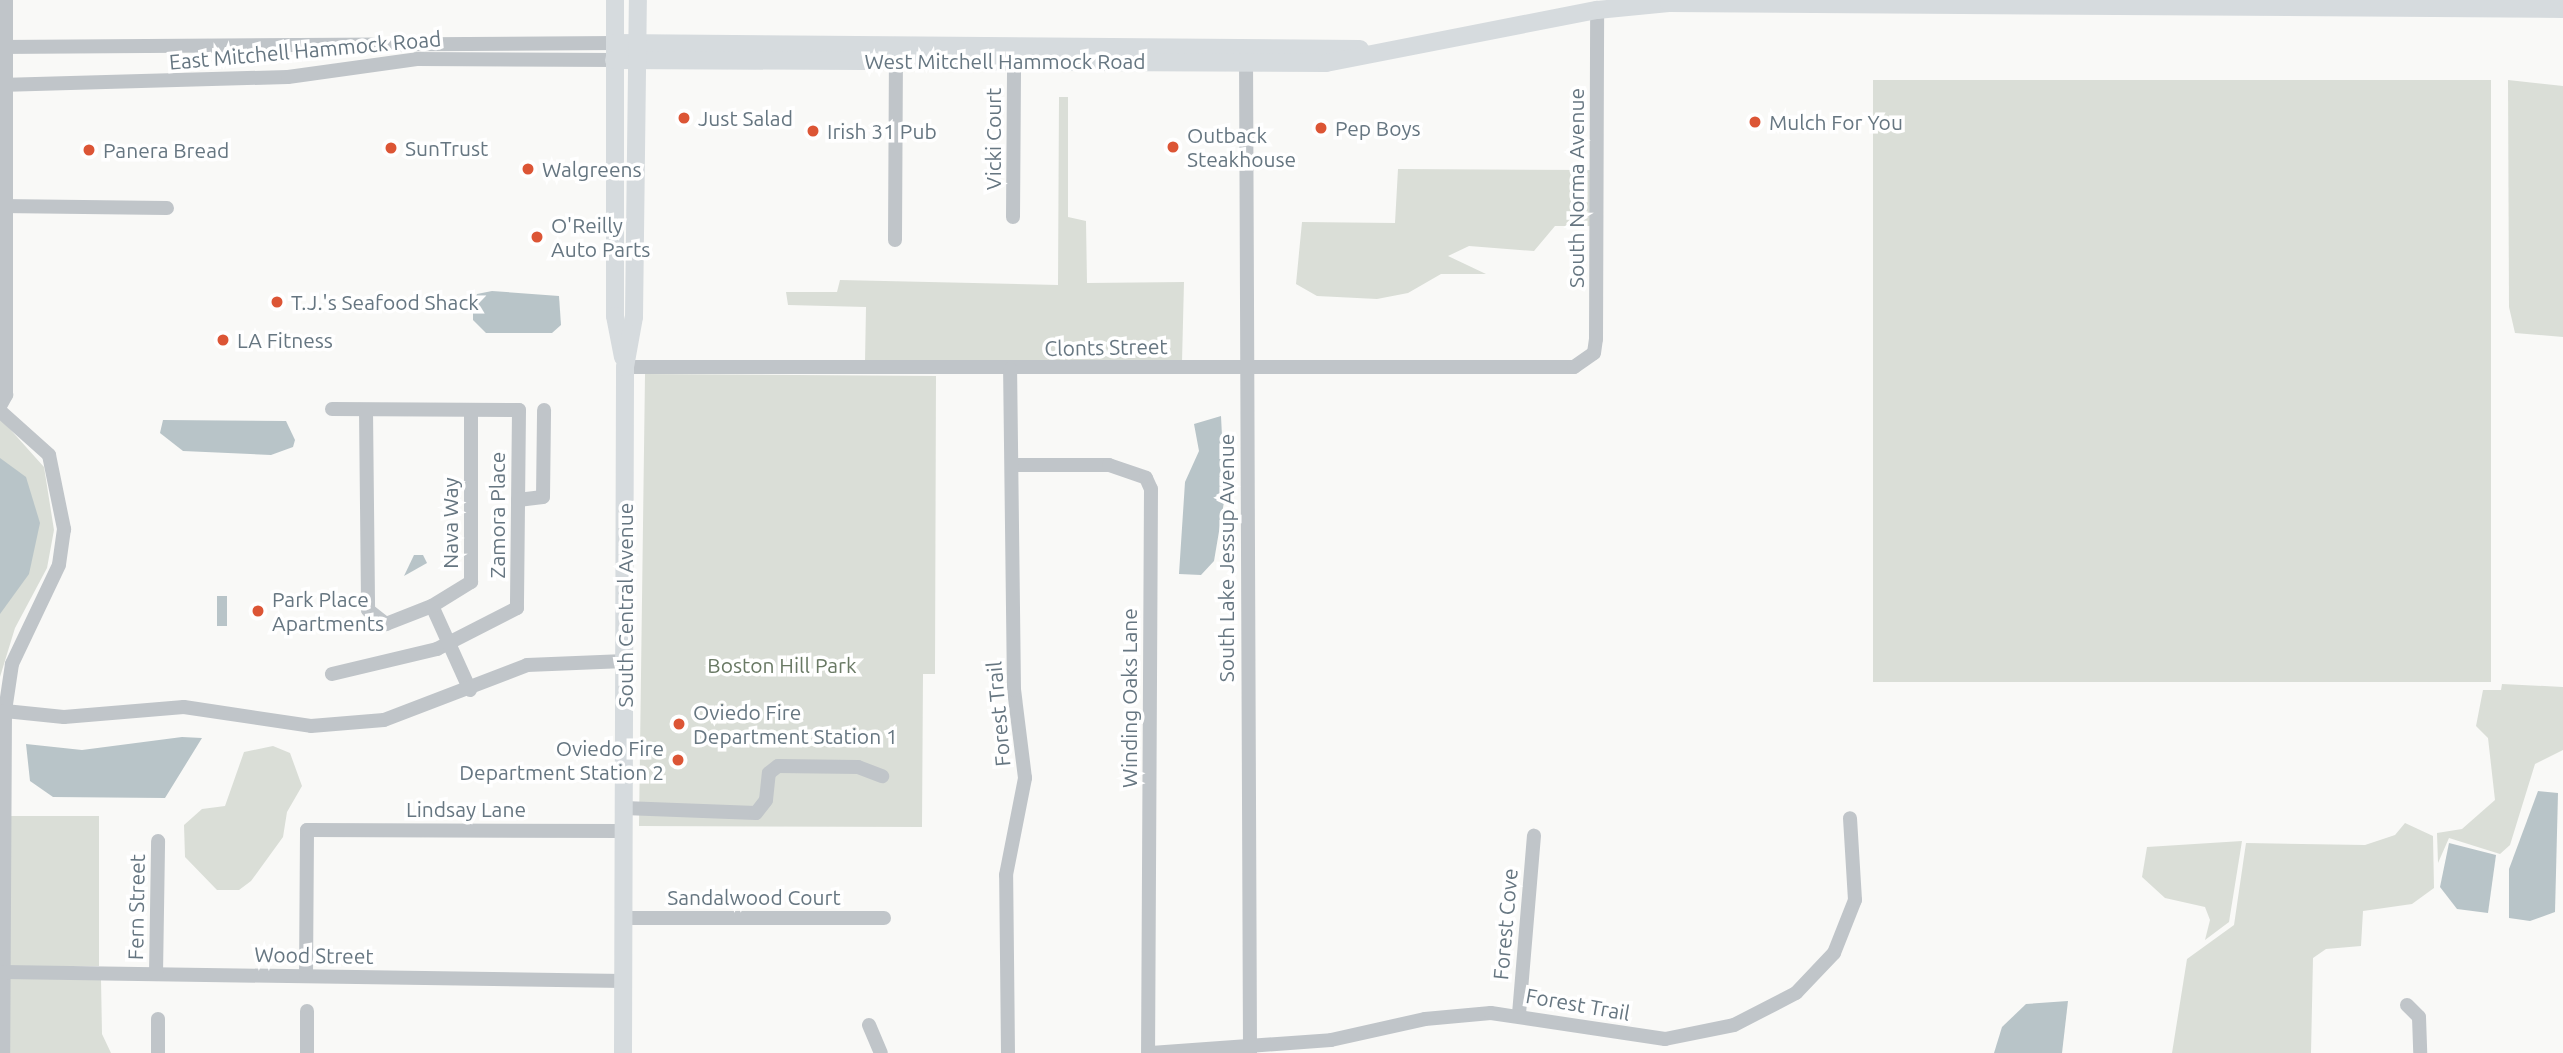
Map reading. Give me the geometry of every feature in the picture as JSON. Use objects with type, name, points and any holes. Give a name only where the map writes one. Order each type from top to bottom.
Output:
[{"type":"main road","name":"South Central Avenue","points":[[615,0],[615,316],[625,367]]},
{"type":"main road","name":"South Central Avenue","points":[[623,1053],[625,367],[634,317],[638,0]]},
{"type":"main road","name":"West Mitchell Hammock Road","points":[[636,52],[1014,61],[1373,51],[1597,10],[1716,2],[2563,9]]},
{"type":"main road","points":[[890,60],[922,52],[925,43]]},
{"type":"main road","name":"West Mitchell Hammock Road","points":[[636,52],[925,43],[1089,44],[1246,55]]},
{"type":"main road","points":[[1014,61],[1076,55],[1089,44]]},
{"type":"main road","points":[[614,52],[636,52]]},
{"type":"street","points":[[3,1053],[5,710],[12,664],[59,565],[64,529],[49,455],[0,408],[6,395],[3,47],[6,0]]},
{"type":"street","name":"South Norma Avenue","points":[[1586,363],[1596,339],[1597,10]]},
{"type":"street","name":"East Mitchell Hammock Road","points":[[3,47],[614,52]]},
{"type":"street","name":"East Mitchell Hammock Road","points":[[3,85],[288,77],[416,59],[614,52]]},
{"type":"street","name":"South Lake Jessup Avenue","points":[[1246,55],[1245,367],[1250,1050]]},
{"type":"street","points":[[890,60],[895,240]]},
{"type":"street","name":"Vicki Court","points":[[1013,217],[1014,61]]},
{"type":"street","points":[[3,206],[167,208]]},
{"type":"street","name":"Clonts Street","points":[[625,367],[1558,369],[1586,363]]},
{"type":"street","name":"Forest Trail","points":[[1008,1053],[1006,875],[1025,778],[1014,690],[1016,465],[1010,369]]},
{"type":"street","name":"Zamora Place","points":[[332,409],[519,410],[517,608],[448,644],[387,666],[332,674]]},
{"type":"street","points":[[366,410],[368,610],[386,624],[432,606],[470,690]]},
{"type":"street","name":"Nava Way","points":[[432,606],[471,582],[471,410]]},
{"type":"street","points":[[518,500],[543,497],[544,411]]},
{"type":"street","name":"Winding Oaks Lane","points":[[1016,465],[1034,460],[1109,464],[1146,478],[1151,489],[1150,1053]]},
{"type":"street","points":[[5,710],[64,717],[184,707],[311,726],[384,720],[470,690],[527,664],[625,661]]},
{"type":"street","points":[[624,808],[755,813],[766,800],[769,773],[778,766],[858,767],[882,776]]},
{"type":"street","name":"Forest Trail","points":[[1150,1053],[1250,1050],[1331,1040],[1425,1019],[1519,1014],[1630,1035],[1694,1037],[1796,993],[1834,953],[1851,912],[1857,864],[1850,818]]},
{"type":"street","name":"Lindsay Lane","points":[[306,976],[307,830],[624,831]]},
{"type":"street","name":"Forest Cove","points":[[1519,1014],[1534,836]]},
{"type":"street","name":"Fern Street","points":[[156,974],[158,841]]},
{"type":"street","name":"Sandalwood Court","points":[[623,918],[884,918]]},
{"type":"street","name":"Wood Street","points":[[4,972],[624,981]]},
{"type":"street","points":[[2407,1005],[2419,1017],[2420,1053]]},
{"type":"street","points":[[307,1011],[307,1053]]},
{"type":"street","points":[[158,1019],[158,1053]]},
{"type":"street","points":[[869,1025],[881,1053]]},
{"type":"green space","points":[[1873,80],[2491,80],[2491,682],[1873,682]]},
{"type":"green space","points":[[2508,80],[2563,86],[2563,337],[2515,333],[2509,307]]},
{"type":"green space","points":[[1059,97],[1068,97],[1068,217],[1086,221],[1087,283],[1184,282],[1182,362],[865,362],[866,307],[788,305],[786,292],[837,292],[840,280],[1058,285]]},
{"type":"green space","points":[[1398,169],[1590,170],[1591,226],[1555,226],[1534,251],[1469,246],[1448,256],[1486,274],[1441,274],[1408,293],[1377,299],[1317,296],[1296,284],[1302,222],[1395,223]]},
{"type":"green space","name":"Boston Hill Park","points":[[645,374],[936,376],[935,674],[923,674],[922,827],[639,826]]},
{"type":"green space","points":[[0,418],[44,467],[54,530],[47,568],[15,628],[0,677]]},
{"type":"green space","points":[[2502,684],[2563,687],[2563,750],[2535,764],[2510,845],[2500,854],[2449,838],[2438,863],[2437,833],[2462,829],[2495,800],[2488,738],[2476,726],[2483,690],[2501,690]]},
{"type":"green space","points":[[273,746],[290,753],[302,786],[287,812],[283,837],[251,881],[239,890],[217,890],[185,857],[184,825],[202,809],[225,806],[244,752]]},
{"type":"green space","points":[[10,816],[99,816],[99,966],[10,966]]},
{"type":"green space","points":[[2405,823],[2433,836],[2434,888],[2412,904],[2363,911],[2361,946],[2326,949],[2313,958],[2311,1053],[2172,1053],[2187,959],[2234,925],[2246,843],[2365,845],[2395,835]]},
{"type":"green space","points":[[2242,841],[2229,922],[2205,940],[2210,920],[2205,907],[2165,898],[2142,877],[2147,847]]},
{"type":"green space","points":[[9,978],[101,979],[102,1034],[111,1053],[9,1053]]},
{"type":"shaded area","points":[[492,291],[559,296],[561,325],[552,333],[486,333],[473,320],[473,305],[477,294]]},
{"type":"shaded area","points":[[1221,416],[1225,496],[1214,561],[1201,575],[1179,574],[1185,482],[1199,451],[1194,424]]},
{"type":"shaded area","points":[[163,420],[286,421],[295,440],[293,447],[271,455],[183,451],[160,433]]},
{"type":"shaded area","points":[[0,458],[26,477],[40,523],[29,574],[0,614]]},
{"type":"shaded area","points":[[414,555],[423,555],[427,563],[404,576]]},
{"type":"shaded area","points":[[217,596],[227,596],[227,626],[217,626]]},
{"type":"shaded area","points":[[182,737],[202,738],[165,798],[53,797],[30,781],[26,744],[82,750]]},
{"type":"shaded area","points":[[2538,791],[2558,793],[2555,912],[2530,921],[2509,918],[2509,869]]},
{"type":"shaded area","points":[[2449,843],[2496,855],[2488,913],[2457,909],[2440,887]]},
{"type":"shaded area","points":[[2068,1001],[2062,1053],[1994,1053],[2002,1027],[2026,1004]]},
{"type":"place","name":"Just Salad","points":[[684,118]]},
{"type":"place","name":"Mulch For You","points":[[1755,122]]},
{"type":"place","name":"Pep Boys","points":[[1321,128]]},
{"type":"place","name":"Irish 31 Pub","points":[[813,131]]},
{"type":"place","name":"Outback Steakhouse","points":[[1173,147]]},
{"type":"place","name":"SunTrust","points":[[391,148]]},
{"type":"place","name":"Panera Bread","points":[[89,150]]},
{"type":"place","name":"Walgreens","points":[[528,169]]},
{"type":"place","name":"O'Reilly Auto Parts","points":[[537,237]]},
{"type":"place","name":"T.J.'s Seafood Shack","points":[[277,302]]},
{"type":"place","name":"LA Fitness","points":[[223,340]]},
{"type":"place","name":"Park Place Apartments","points":[[258,611]]},
{"type":"place","name":"Oviedo Fire Department Station 1","points":[[679,724]]},
{"type":"place","name":"Oviedo Fire Department Station 2","points":[[678,760]]}]
